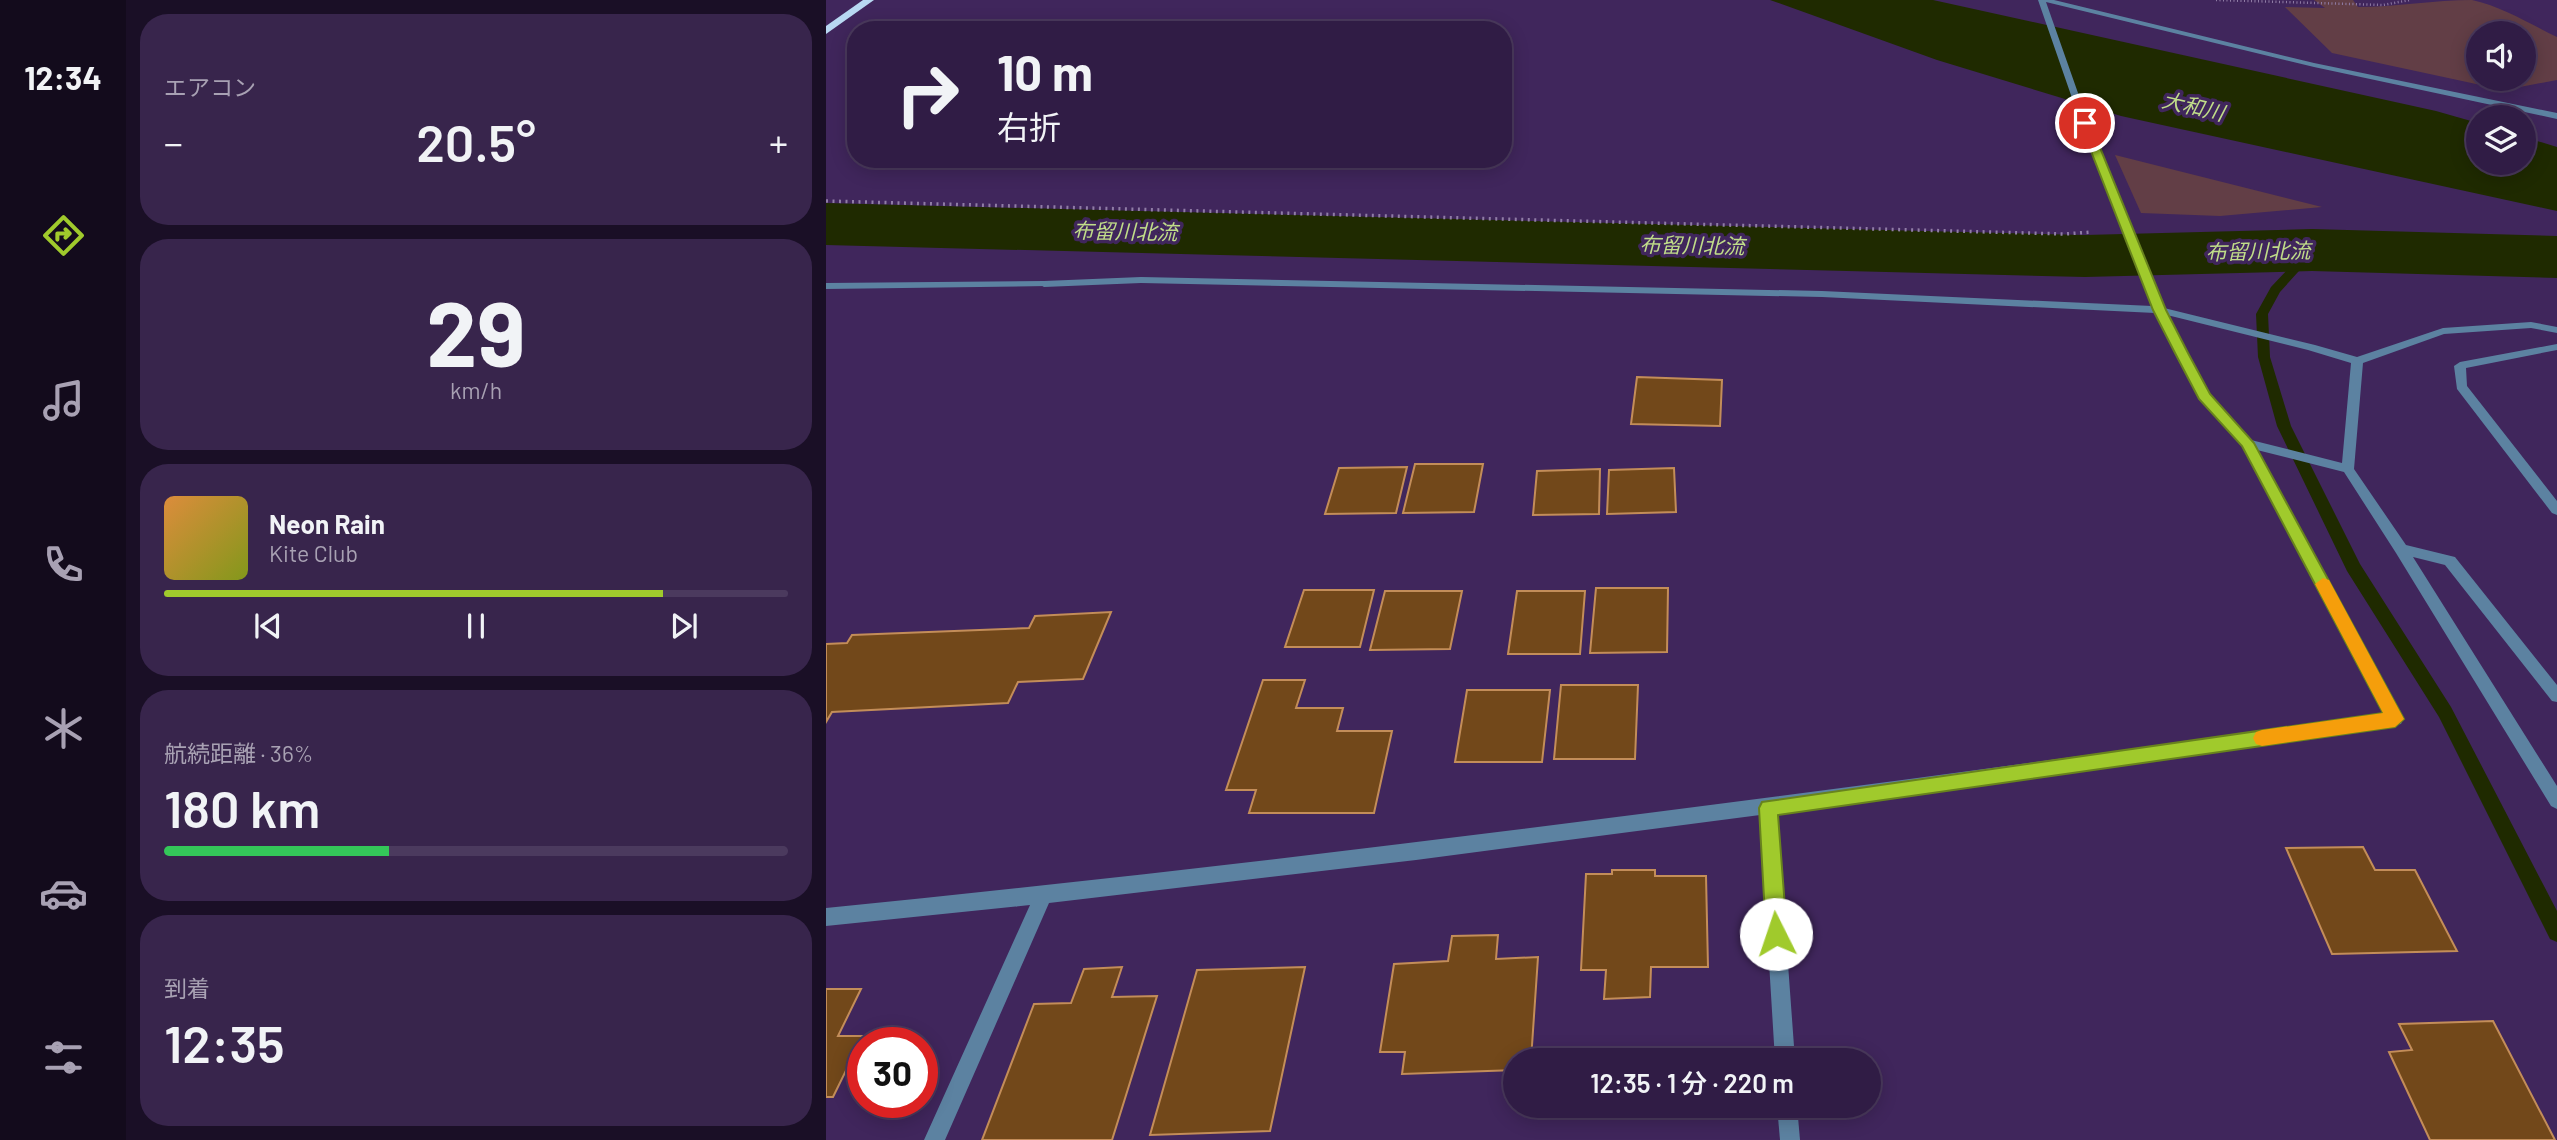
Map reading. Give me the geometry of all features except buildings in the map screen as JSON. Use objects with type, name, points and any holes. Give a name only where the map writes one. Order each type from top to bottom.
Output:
[{"type":"highway","points":[[826,31],[869,0]]},
{"type":"street","points":[[2043,1],[2314,65],[2557,116]]},
{"type":"street","points":[[826,918],[1044,897],[1768,808],[2395,719],[2254,445],[2204,396],[2159,310],[2154,292],[2093,147],[2043,1]]},
{"type":"street","points":[[826,286],[1155,281],[1808,294],[2159,310],[2357,361],[2443,331],[2531,326],[2557,330]]},
{"type":"street","points":[[2557,347],[2460,366],[2461,386],[2557,510]]},
{"type":"street","points":[[2341,468],[2357,361]]},
{"type":"street","points":[[2254,445],[2341,468],[2401,549],[2557,800]]},
{"type":"street","points":[[2401,549],[2450,561],[2557,696]]},
{"type":"street","points":[[1768,808],[1783,1048]]},
{"type":"street","points":[[934,1140],[1044,897]]},
{"type":"street","points":[[1788,1118],[1790,1140]]},
{"type":"path","points":[[2216,0],[2383,5],[2410,0]]},
{"type":"path","points":[[826,201],[2064,234],[2127,229]]},
{"type":"shaded area","points":[[2314,0],[2353,0],[2358,7],[2472,0],[2525,21],[2466,21],[2466,82],[2332,53],[2285,7],[2325,8]]},
{"type":"shaded area","points":[[2536,26],[2557,37],[2557,80],[2536,84]]},
{"type":"shaded area","points":[[2115,155],[2322,207],[2220,216],[2141,213]]},
{"type":"water","name":"大和川","points":[[1770,0],[1933,0],[2436,111],[2466,120],[2466,175],[2536,175],[2536,141],[2557,147],[2557,211],[2121,116],[1937,60]]},
{"type":"waterway","name":"布留川北流","points":[[826,224],[2085,256],[2312,250],[2557,257]]},
{"type":"waterway","points":[[2312,250],[2275,290],[2262,314],[2264,357],[2284,426],[2353,567],[2445,712],[2557,932]]},
{"type":"slow traffic","points":[[2262,738],[2395,719],[2323,584]]},
{"type":"route","points":[[1776,934],[1768,808],[2395,719],[2247,443],[2204,396],[2159,310],[2085,123]]}]
